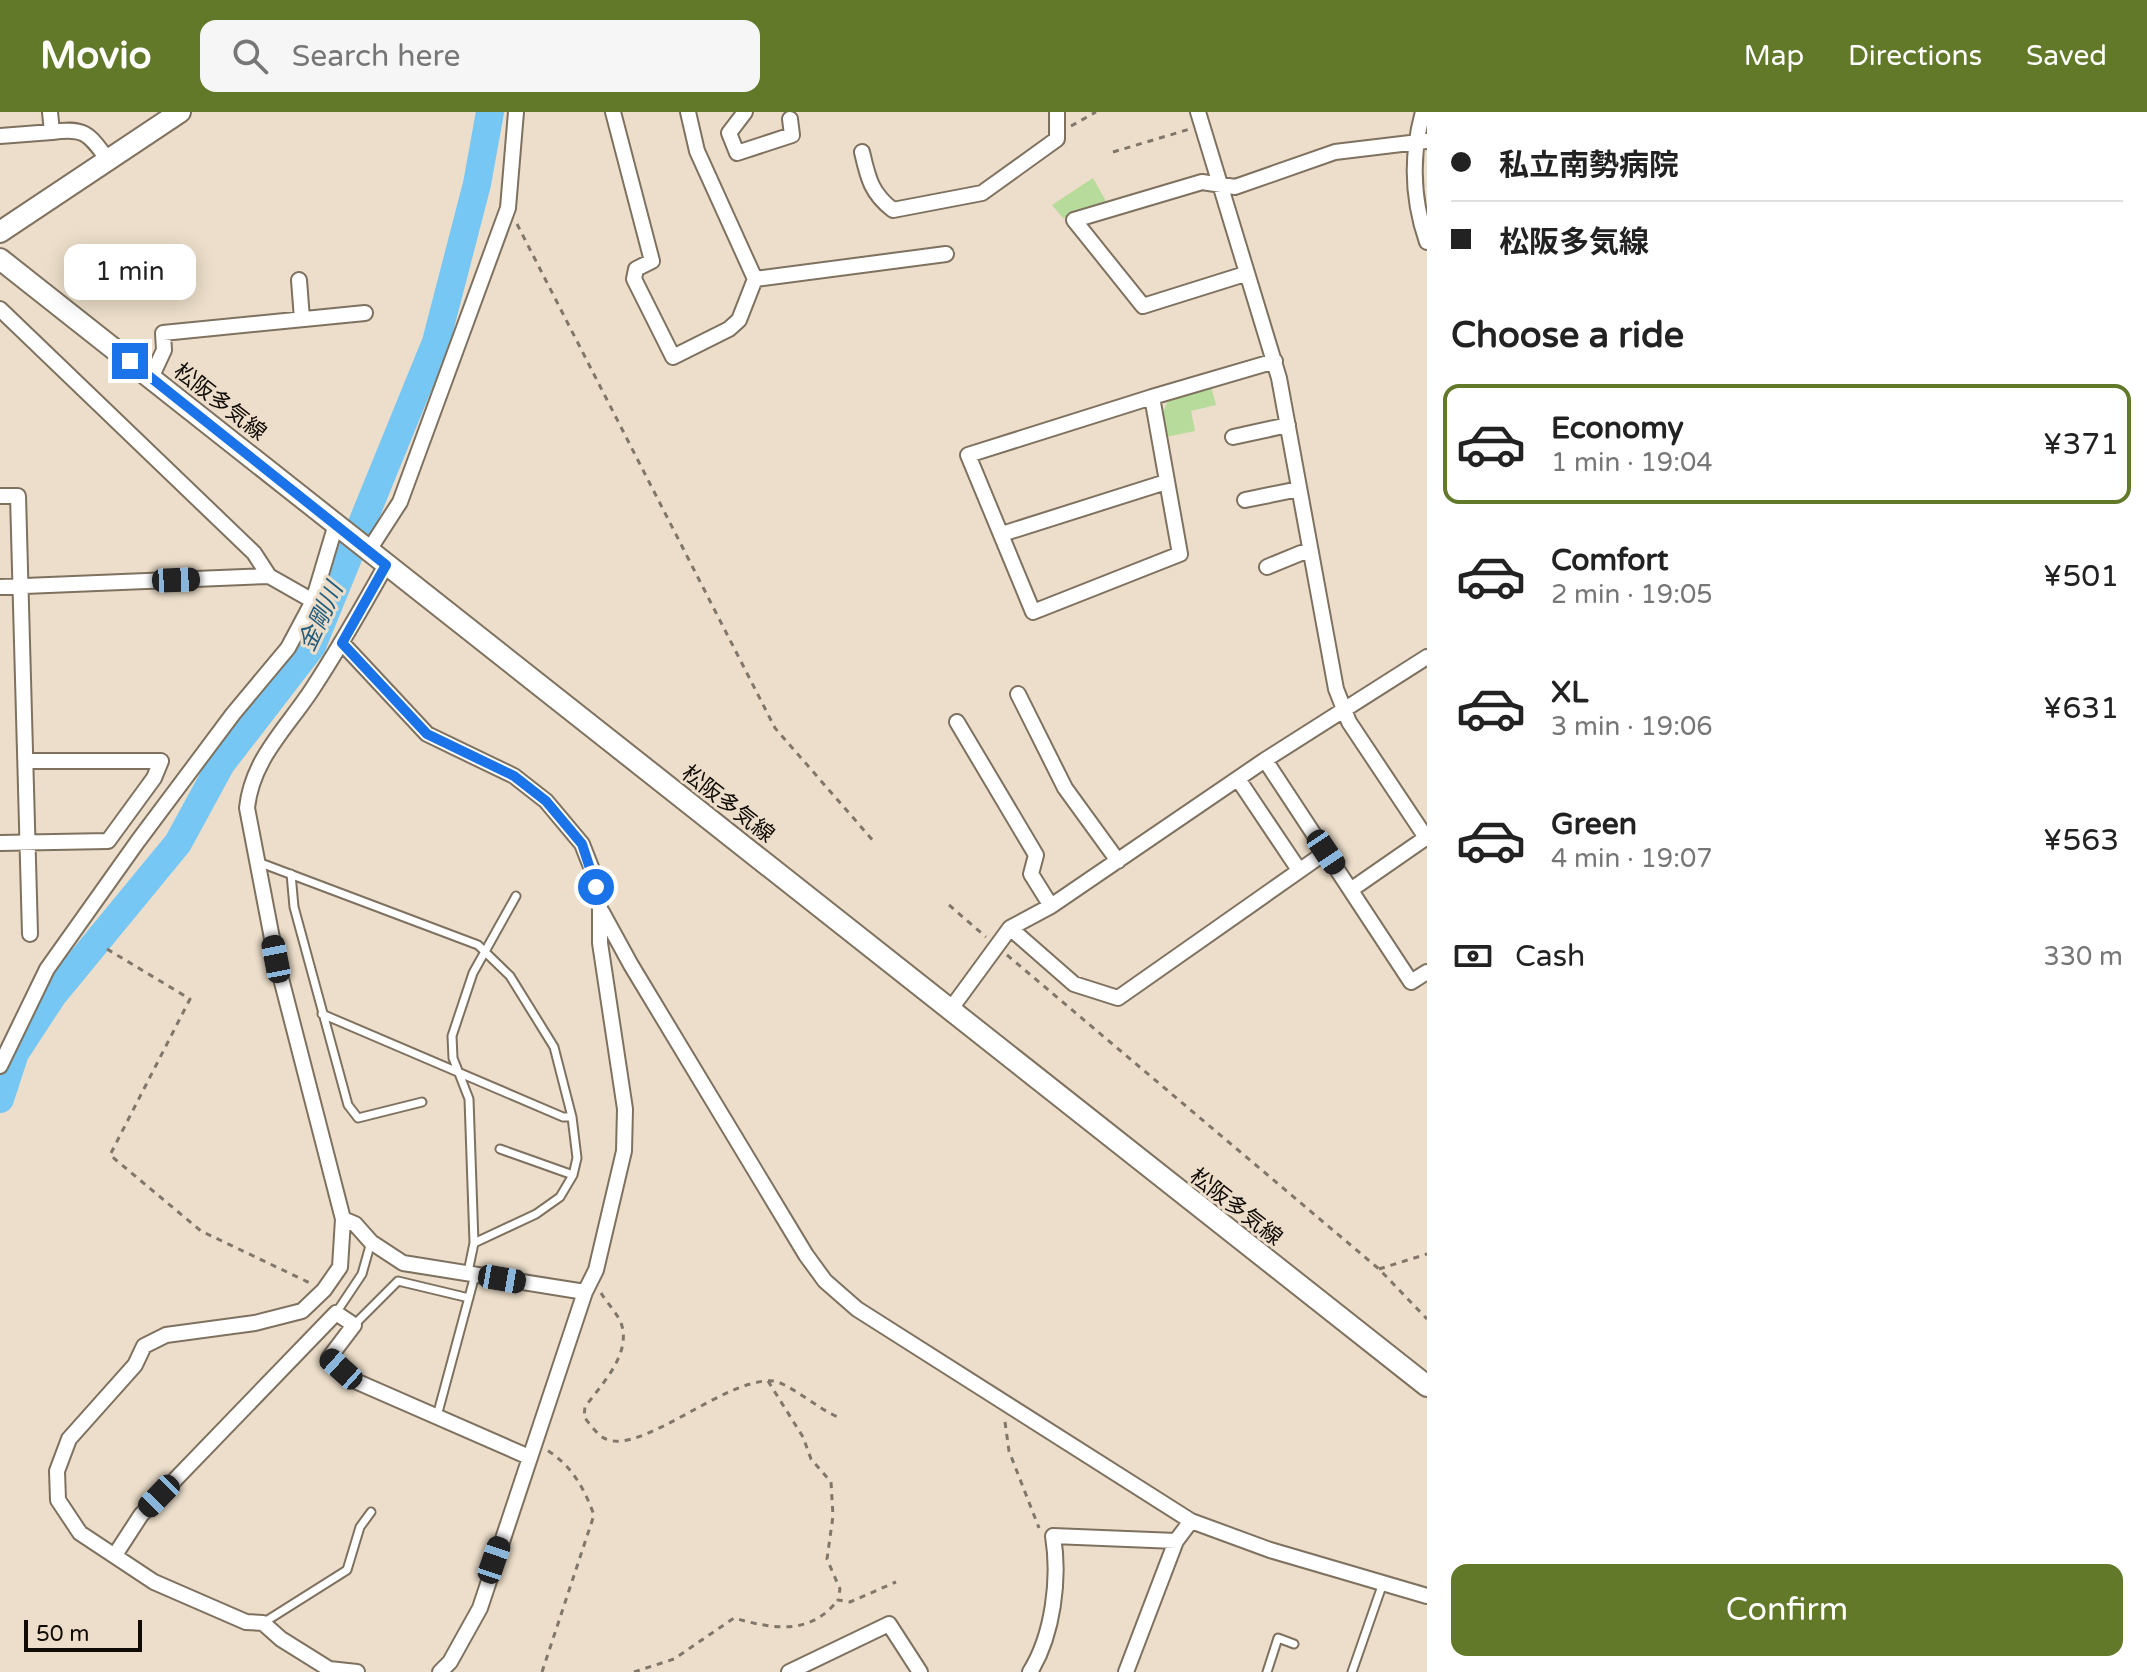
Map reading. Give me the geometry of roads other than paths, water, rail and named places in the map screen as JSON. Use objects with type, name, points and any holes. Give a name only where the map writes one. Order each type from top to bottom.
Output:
[{"type":"main road","points":[[0,232],[180,112]]},
{"type":"main road","name":"松阪多気線","points":[[0,259],[1427,1386]]},
{"type":"street","points":[[50,112],[52,132]]},
{"type":"street","points":[[366,548],[400,502],[508,208],[516,112]]},
{"type":"street","points":[[613,112],[652,261],[636,269],[634,279],[673,357],[729,329],[739,320],[755,279],[697,151],[688,112]]},
{"type":"street","points":[[745,112],[729,133],[737,153],[792,135],[790,119]]},
{"type":"street","points":[[862,152],[868,181],[876,197],[893,210],[982,193],[1057,139],[1057,112]]},
{"type":"street","points":[[1423,112],[1422,141],[1414,184],[1427,242]]},
{"type":"street","points":[[1200,119],[1245,274],[1275,361],[1343,709],[1427,838],[1352,889]]},
{"type":"street","points":[[0,136],[72,129],[89,134],[108,160]]},
{"type":"street","points":[[1245,274],[1143,306],[1074,220],[1202,182],[1235,187],[1335,152],[1422,141]]},
{"type":"street","points":[[755,279],[946,254]]},
{"type":"street","points":[[299,280],[302,319]]},
{"type":"street","points":[[0,309],[254,553],[269,576],[313,601]]},
{"type":"street","points":[[151,378],[164,350],[163,333],[365,313]]},
{"type":"street","points":[[1152,397],[1180,554],[1033,612],[968,455],[1152,397],[1275,361]]},
{"type":"street","points":[[1233,437],[1288,425]]},
{"type":"street","points":[[1002,534],[1166,482]]},
{"type":"street","points":[[1245,500],[1299,489]]},
{"type":"street","points":[[0,496],[18,496],[28,761],[30,934]]},
{"type":"street","points":[[0,1066],[47,969],[185,777],[288,648],[313,601],[340,527]]},
{"type":"street","points":[[1267,567],[1301,553],[1311,553]]},
{"type":"street","points":[[357,1672],[329,1670],[281,1639],[263,1623],[246,1622],[154,1582],[80,1533],[58,1500],[57,1471],[69,1439],[135,1365],[144,1346],[166,1335],[255,1323],[302,1311],[324,1290],[340,1267],[343,1219],[276,959],[247,808],[249,786],[257,766],[342,643],[386,565]]},
{"type":"street","points":[[0,587],[269,576]]},
{"type":"street","points":[[342,643],[427,734],[514,776],[546,801],[582,844],[591,867],[600,908],[600,943],[625,1109],[624,1151],[596,1270],[585,1292],[480,1608],[450,1662],[440,1672]]},
{"type":"street","points":[[950,1010],[1010,928],[1051,906],[1265,760],[1426,659]]},
{"type":"street","points":[[1018,694],[1065,788],[1118,861]]},
{"type":"street","points":[[957,722],[1036,855],[1031,874],[1051,906]]},
{"type":"street","points":[[1265,760],[1411,982],[1427,972]]},
{"type":"street","points":[[0,843],[108,841],[154,778],[161,761],[28,761]]},
{"type":"street","points":[[1238,779],[1299,870]]},
{"type":"street","points":[[1010,928],[1074,984],[1118,998],[1326,852]]},
{"type":"street","points":[[600,908],[647,992],[806,1255],[825,1281],[857,1309],[1191,1521],[1270,1550],[1427,1596]]},
{"type":"street","points":[[343,1219],[355,1224],[371,1242],[403,1263],[585,1292]]},
{"type":"street","points":[[115,1555],[141,1515],[336,1313],[354,1325],[329,1358],[353,1380],[529,1457]]},
{"type":"street","points":[[1126,1672],[1176,1541],[1191,1521]]},
{"type":"street","points":[[1030,1672],[1042,1653],[1046,1634],[1058,1563],[1053,1536],[1176,1541]]},
{"type":"street","points":[[789,1672],[889,1624],[920,1672]]},
{"type":"lane","points":[[256,861],[485,951],[510,976],[554,1047],[572,1117],[577,1158],[573,1175],[560,1197],[536,1214],[474,1243]]},
{"type":"lane","points":[[291,874],[294,907],[348,1105],[358,1118],[422,1102]]},
{"type":"lane","points":[[437,1417],[469,1298],[474,1243],[469,1099],[453,1058],[452,1036],[473,973],[516,896]]},
{"type":"lane","points":[[322,1014],[563,1117],[572,1117]]},
{"type":"lane","points":[[500,1149],[573,1175]]},
{"type":"lane","points":[[336,1313],[362,1274],[371,1242]]},
{"type":"lane","points":[[354,1325],[398,1281],[469,1298]]},
{"type":"lane","points":[[263,1623],[347,1570],[360,1527],[371,1512]]},
{"type":"lane","points":[[1352,1672],[1383,1583]]},
{"type":"lane","points":[[1267,1672],[1278,1638],[1294,1644]]},
{"type":"waterway","name":"金剛川","points":[[0,1099],[15,1053],[53,995],[178,843],[221,764],[312,646],[436,342],[477,184],[490,112]]}]
